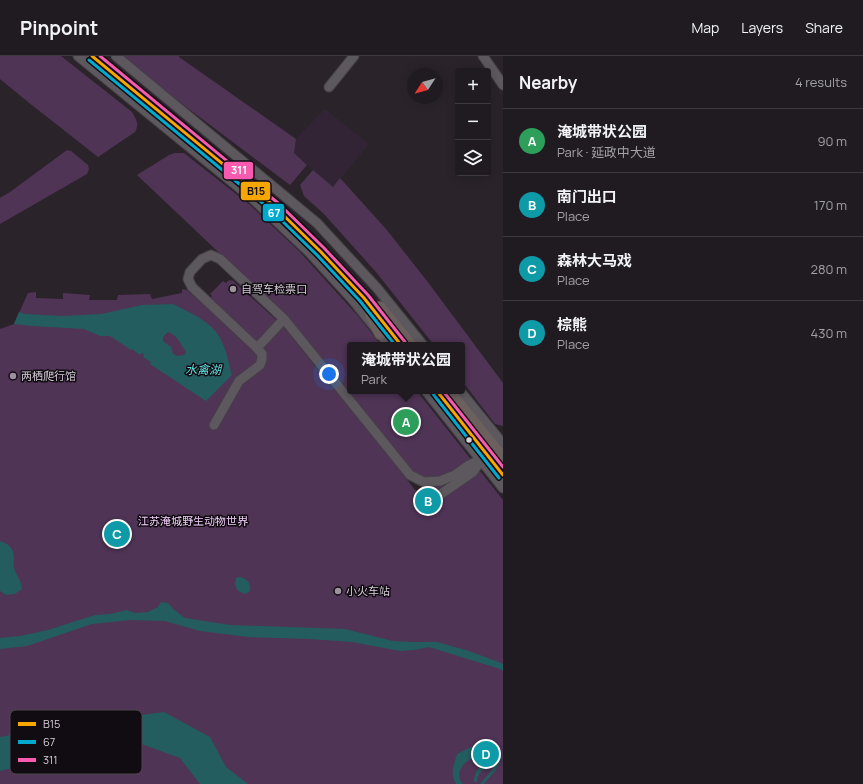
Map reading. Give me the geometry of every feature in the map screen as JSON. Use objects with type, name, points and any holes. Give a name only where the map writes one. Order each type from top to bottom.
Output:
[{"type":"main road","points":[[92,56],[275,208],[321,252],[361,296],[399,342]]},
{"type":"main road","points":[[103,56],[278,202],[325,245],[368,292],[409,342]]},
{"type":"main road","points":[[361,296],[380,334]]},
{"type":"main road","points":[[440,394],[496,452]]},
{"type":"main road","points":[[451,394],[496,452],[503,475]]},
{"type":"street","points":[[78,56],[253,199],[309,252],[352,298],[387,342]]},
{"type":"street","points":[[116,56],[317,223],[377,288],[421,342]]},
{"type":"street","points":[[329,87],[354,56]]},
{"type":"street","points":[[483,56],[503,85]]},
{"type":"street","points":[[214,425],[239,381],[260,365],[262,354],[192,287],[188,279],[190,272],[202,259],[212,255],[220,259],[284,318],[410,475],[424,482],[440,481],[455,475],[469,465],[496,452]]},
{"type":"street","points":[[257,348],[284,318]]},
{"type":"street","points":[[429,394],[496,452]]},
{"type":"street","points":[[462,394],[496,452],[503,488]]},
{"type":"street","points":[[421,505],[425,501],[441,494],[473,472],[496,452]]},
{"type":"shaded area","points":[[325,109],[369,144],[333,187],[294,153],[296,139]]},
{"type":"green space","points":[[0,56],[61,56],[132,112],[137,124],[135,132],[98,157],[0,79]]},
{"type":"green space","points":[[124,56],[179,56],[296,139],[294,153],[307,165],[290,185],[149,79]]},
{"type":"green space","points":[[67,150],[71,151],[88,165],[89,169],[87,174],[0,224],[0,198]]},
{"type":"green space","name":"江苏淹城野生动物世界","points":[[184,153],[250,205],[299,251],[358,316],[379,342],[347,342],[347,392],[290,320],[137,175],[169,155]]},
{"type":"green space","points":[[313,170],[333,187],[340,178],[386,229],[503,383],[503,426],[495,424],[465,385],[465,342],[432,342],[376,272],[324,214],[304,196],[300,185]]},
{"type":"green space","name":"江苏淹城野生动物世界","points":[[229,280],[232,280],[283,326],[370,432],[415,490],[420,492],[433,511],[438,507],[349,394],[419,394],[503,500],[503,784],[0,784],[0,329],[14,324],[28,293],[36,292],[36,298],[63,299],[63,293],[90,295],[89,300],[117,300],[118,295],[150,294],[152,299],[182,293],[183,289],[187,290],[204,305],[212,296],[210,294],[223,281],[226,283]]},
{"type":"water","name":"水禽湖","points":[[173,304],[201,319],[219,335],[232,375],[206,401],[150,364],[151,362],[143,357],[144,355],[142,353],[140,355],[110,336],[100,336],[84,329],[14,324],[19,312],[25,314],[63,316],[101,314],[142,305]],"holes":[[[168,332],[178,340],[186,352],[184,355],[177,356],[173,354],[171,347],[163,341],[163,337]]]},
{"type":"water","points":[[0,541],[8,545],[13,552],[14,567],[22,589],[15,594],[6,595],[0,591]]},
{"type":"water","points":[[240,577],[247,580],[250,586],[250,591],[245,594],[238,591],[235,585],[236,578]]},
{"type":"water","points":[[161,602],[168,603],[185,618],[230,625],[345,629],[393,641],[437,642],[469,651],[501,663],[503,664],[503,671],[429,647],[400,651],[352,642],[248,637],[200,631],[165,621],[130,620],[92,624],[27,646],[0,649],[0,638],[20,636],[48,630],[95,615],[110,614],[127,610],[135,613],[148,612],[158,607]]},
{"type":"water","points":[[164,712],[210,737],[226,767],[248,784],[200,784],[180,758],[142,744],[142,715]]},
{"type":"water","points":[[10,735],[10,769],[0,771],[0,737]]},
{"type":"water","points":[[471,747],[475,748],[478,753],[488,747],[485,757],[472,759],[462,766],[459,777],[463,784],[456,784],[453,773],[457,754]]},
{"type":"water","points":[[498,754],[501,755],[502,758],[495,771],[484,784],[480,784],[494,766],[482,771],[478,775],[477,782],[474,781],[478,769],[483,765],[494,761]]},
{"type":"transit line","name":"B15","points":[[92,56],[275,207],[321,252],[364,298],[399,342]]},
{"type":"transit line","name":"311","points":[[100,56],[278,203],[324,248],[368,295],[405,342]]},
{"type":"transit line","name":"67","points":[[89,60],[272,211],[317,255],[360,301],[393,342]]},
{"type":"transit line","name":"67","points":[[433,394],[499,478]]},
{"type":"transit line","name":"B15","points":[[439,394],[503,475]]},
{"type":"transit line","name":"311","points":[[445,394],[503,467]]},
{"type":"place","name":"自驾车检票口","points":[[233,289]]},
{"type":"place","name":"两栖爬行馆","points":[[13,376]]},
{"type":"place","name":"淹城带状公园","points":[[406,422]]},
{"type":"place","name":"南门出口","points":[[428,501]]},
{"type":"place","name":"森林大马戏","points":[[117,534]]},
{"type":"place","name":"小火车站","points":[[338,591]]},
{"type":"place","name":"棕熊","points":[[486,754]]}]
